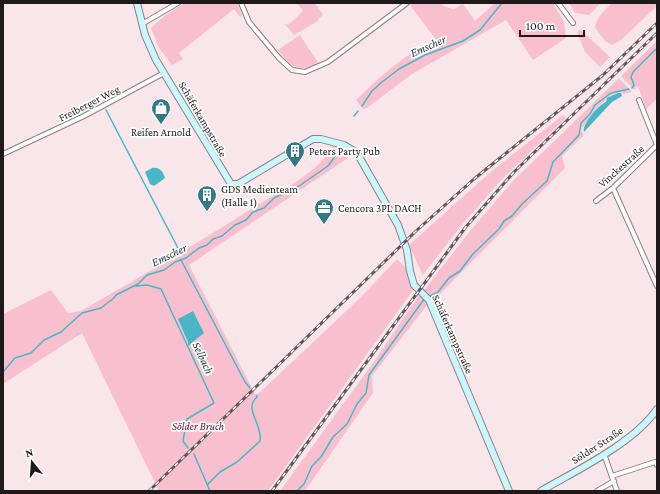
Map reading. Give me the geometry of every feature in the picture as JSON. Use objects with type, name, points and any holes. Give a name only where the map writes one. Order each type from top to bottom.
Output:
[{"type":"street","points":[[137,3],[141,24],[149,46],[164,73]]},
{"type":"street","points":[[141,24],[178,3]]},
{"type":"street","points":[[241,3],[249,22],[279,58],[292,70],[305,72],[328,62],[407,3]]},
{"type":"street","points":[[558,3],[573,23]]},
{"type":"street","name":"Freiberger Weg","points":[[3,154],[118,98],[164,73]]},
{"type":"street","name":"Schäferkampstraße","points":[[164,73],[231,184],[238,184],[313,139],[332,141],[355,151],[398,225],[407,250],[414,285],[429,300],[510,491]]},
{"type":"street","points":[[639,100],[657,145]]},
{"type":"street","name":"Vinckestraße","points":[[596,201],[613,188],[657,145]]},
{"type":"street","points":[[613,188],[657,286]]},
{"type":"street","name":"Sölder Straße","points":[[541,491],[604,454],[643,427],[657,409]]},
{"type":"street","points":[[604,454],[617,491]]},
{"type":"street","points":[[612,476],[655,462],[657,465]]},
{"type":"street","points":[[597,491],[614,482]]},
{"type":"green space","points":[[184,3],[237,3],[242,16],[240,17],[234,9],[179,53],[183,59],[172,65],[159,48],[151,28],[162,18]]},
{"type":"green space","points":[[297,3],[315,3],[323,15],[318,19],[318,21],[294,35],[284,23],[288,25],[303,11]]},
{"type":"green space","points":[[413,3],[441,3],[445,7],[454,9],[463,4],[475,21],[495,3],[553,3],[564,22],[566,38],[533,60],[506,20],[412,74],[367,108],[363,109],[356,100],[374,83],[404,58],[437,41],[410,5]]},
{"type":"green space","points":[[569,3],[601,3],[589,15],[575,13]]},
{"type":"green space","points":[[612,3],[657,3],[657,6],[621,40],[612,45],[605,41],[595,28],[599,17]]},
{"type":"green space","points":[[580,29],[610,57],[600,67],[585,52],[577,32]]},
{"type":"green space","points":[[300,35],[319,64],[306,68],[296,67],[287,61],[278,50]]},
{"type":"green space","points":[[657,41],[657,99],[646,109],[638,86],[634,90],[621,76]]},
{"type":"green space","points":[[619,78],[632,92],[624,94],[619,92],[612,95],[602,103],[581,130],[584,135],[562,156],[565,168],[432,302],[427,292],[422,290],[425,289],[470,231],[513,181]]},
{"type":"green space","points":[[563,115],[566,118],[502,179],[461,226],[423,275],[409,245],[493,170]]},
{"type":"green space","name":"Sölder Bruch","points":[[334,145],[354,154],[189,265],[256,396],[361,297],[397,259],[406,268],[411,288],[414,289],[268,491],[159,491],[82,333],[3,384],[3,314],[51,290],[68,313],[81,311],[191,247],[299,180],[319,164]]},
{"type":"green space","points":[[421,292],[428,304],[372,376],[373,393],[305,491],[280,491],[373,363]]},
{"type":"water","points":[[621,93],[622,96],[612,102],[584,132],[585,125],[595,111],[606,102],[607,98]]},
{"type":"water","points":[[152,168],[161,170],[165,178],[154,186],[150,184],[145,172]]},
{"type":"water","points":[[193,311],[204,333],[188,346],[188,342],[178,319]]},
{"type":"waterway","name":"Emscher","points":[[362,106],[372,91],[399,69],[425,55],[463,41],[480,30],[502,3]]},
{"type":"waterway","points":[[632,88],[634,85],[631,77],[633,72],[657,48]]},
{"type":"waterway","points":[[430,296],[438,292],[449,278],[460,271],[473,254],[499,229],[504,221],[512,216],[522,204],[547,181],[553,162],[579,135],[581,123],[590,114],[595,105],[611,93],[629,89]]},
{"type":"waterway","points":[[106,110],[179,250]]},
{"type":"waterway","name":"Emscher","points":[[354,116],[358,111]]},
{"type":"waterway","name":"Emscher","points":[[3,372],[15,358],[31,353],[44,340],[61,332],[82,313],[101,308],[116,295],[138,284],[147,275],[164,270],[175,262],[186,258],[199,248],[207,245],[213,239],[222,236],[235,225],[246,220],[253,212],[264,208],[274,198],[299,186],[328,166],[339,148]]},
{"type":"waterway","points":[[181,260],[245,382],[250,388]]},
{"type":"waterway","name":"Selbach","points":[[136,286],[147,285],[161,289],[214,403],[187,419],[183,441],[188,448]]},
{"type":"waterway","points":[[297,491],[304,484],[312,466],[321,457],[333,437],[347,424],[357,404],[366,393],[369,375],[425,298]]},
{"type":"waterway","points":[[208,484],[220,472],[237,462],[260,441],[259,429],[252,407],[257,395]]},
{"type":"waterway","name":"Selbach","points":[[194,454],[210,491]]},
{"type":"railway","points":[[149,491],[416,231],[474,179],[603,75],[657,23]]},
{"type":"railway","points":[[272,491],[465,228],[514,172],[657,33]]},
{"type":"place","name":"Reifen Arnold","points":[[161,125]]},
{"type":"place","name":"Peters Party Pub","points":[[295,168]]},
{"type":"place","name":"GDS Medienteam (Halle 1)","points":[[207,212]]},
{"type":"place","name":"Cencora 3PL DACH","points":[[324,225]]}]
